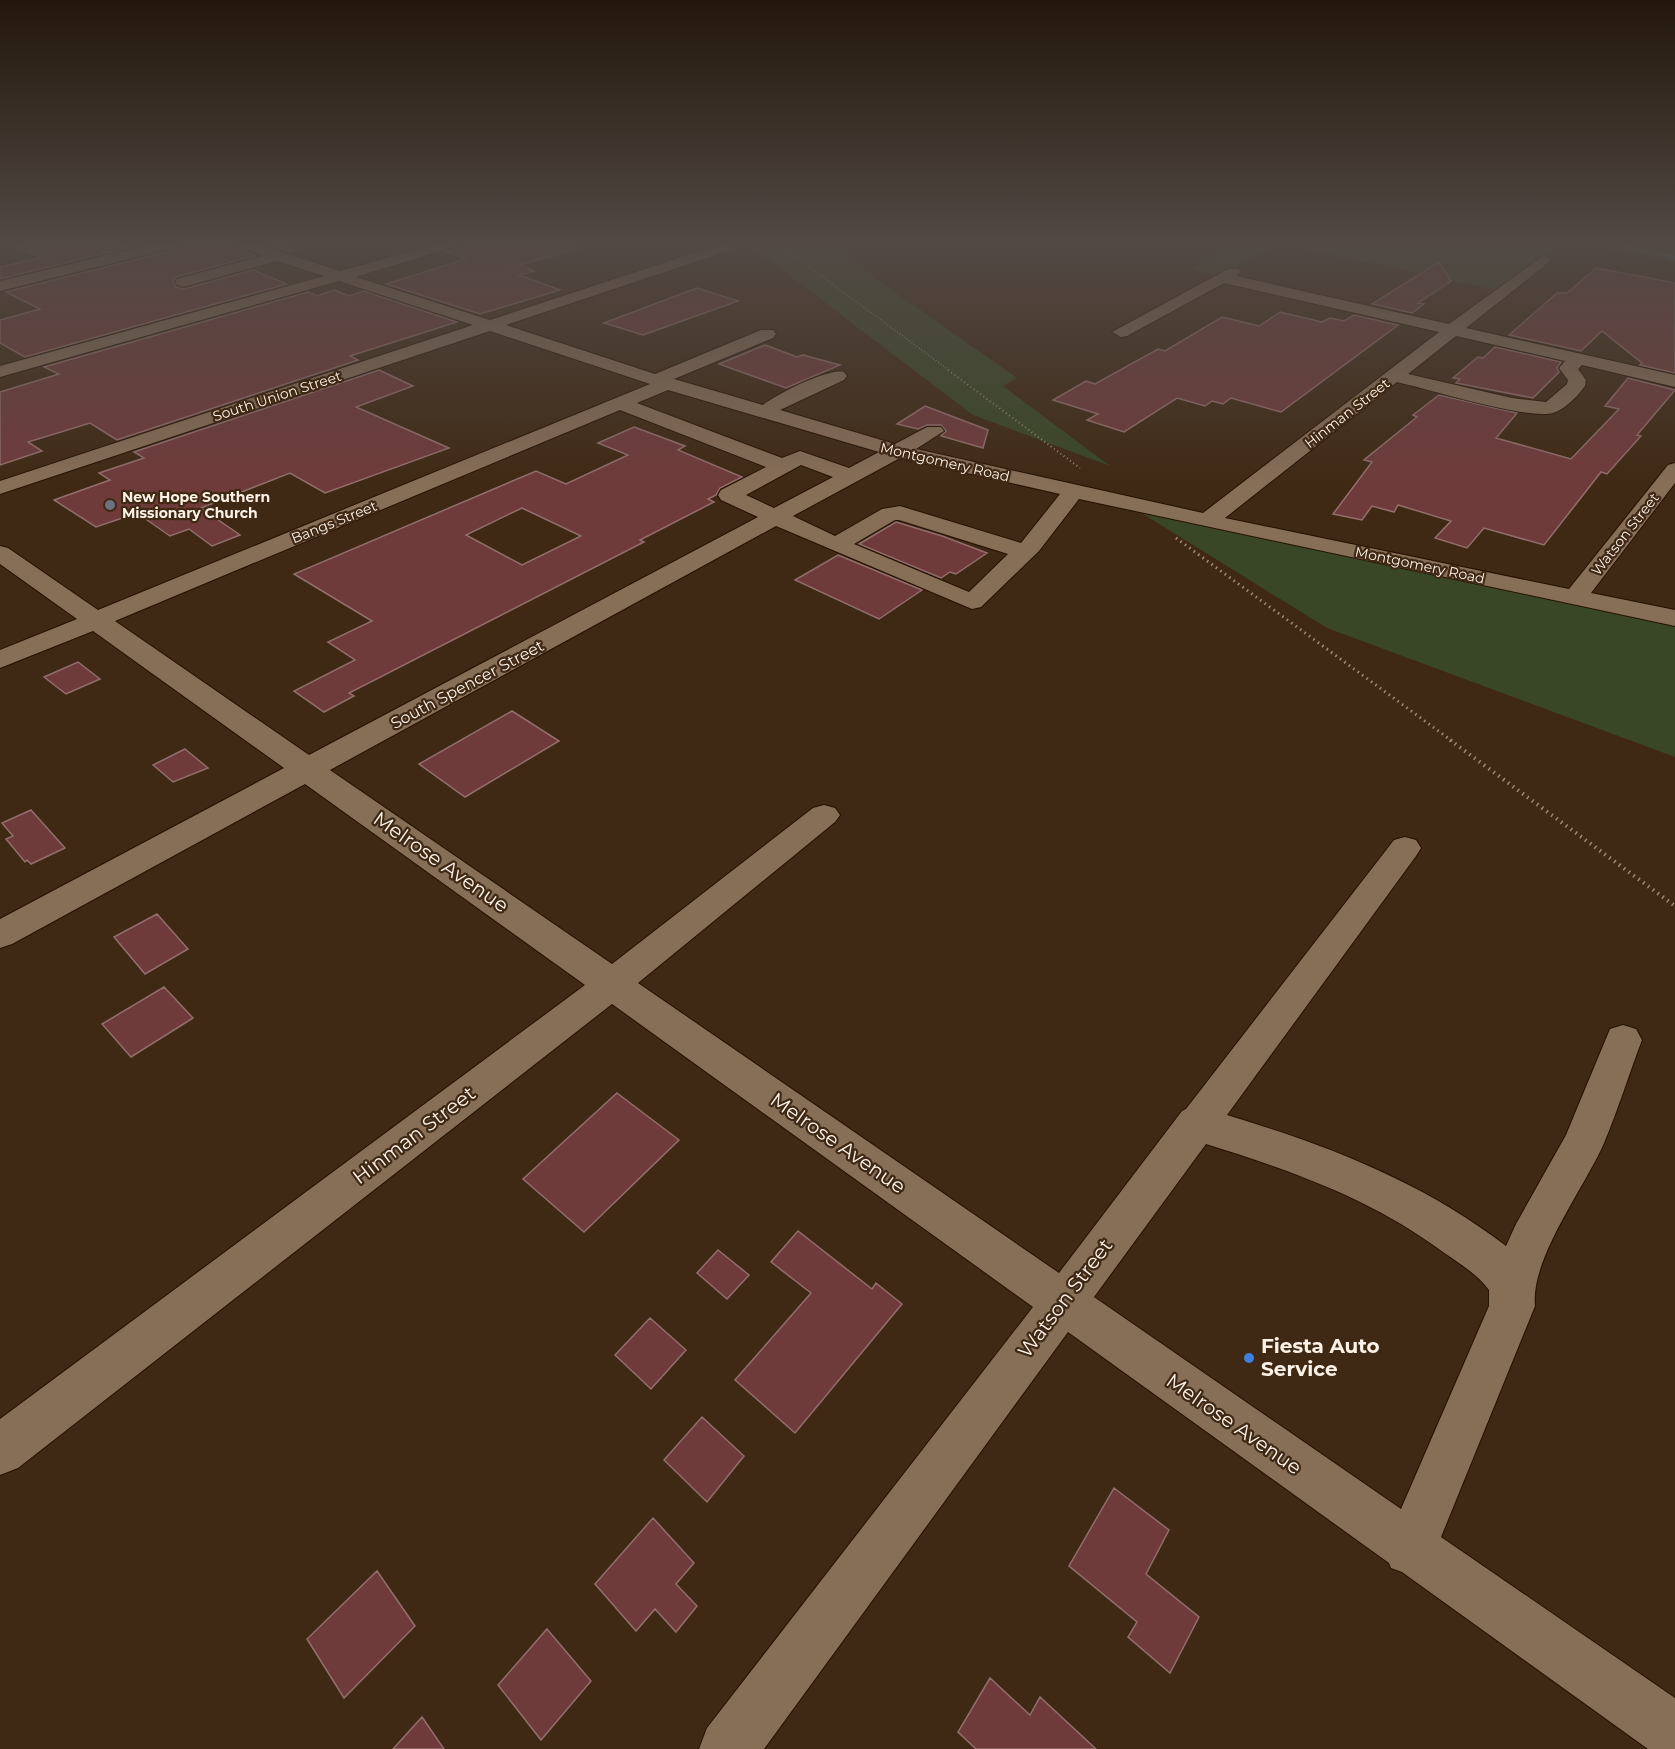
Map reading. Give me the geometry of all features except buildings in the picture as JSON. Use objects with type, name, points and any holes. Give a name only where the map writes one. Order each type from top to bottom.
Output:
[{"type":"street","points":[[0,372],[175,323]]},
{"type":"street","name":"Montgomery Road","points":[[483,323],[662,382],[897,451],[1077,481],[1207,521],[1675,618]]},
{"type":"street","name":"South Union Street","points":[[0,488],[497,323]]},
{"type":"street","points":[[1121,332],[1139,323]]},
{"type":"street","points":[[1423,323],[1675,381]]},
{"type":"street","name":"Hinman Street","points":[[1207,521],[1462,323]]},
{"type":"street","name":"Bangs Street","points":[[0,660],[622,404],[662,382],[767,334]]},
{"type":"street","points":[[1395,376],[1512,404],[1550,408],[1576,386],[1577,380],[1568,369],[1578,359]]},
{"type":"street","points":[[765,413],[787,398],[838,376]]},
{"type":"street","points":[[759,388],[787,398]]},
{"type":"street","points":[[622,404],[784,466]]},
{"type":"street","name":"South Spencer Street","points":[[0,935],[934,431]]},
{"type":"street","points":[[851,476],[800,457],[729,495],[836,545],[972,603],[1025,552],[1077,481]]},
{"type":"street","name":"Watson Street","points":[[1575,598],[1675,469]]},
{"type":"street","points":[[836,545],[891,514],[900,513],[1025,552]]},
{"type":"street","name":"Melrose Avenue","points":[[0,554],[613,983],[1675,1734]]},
{"type":"street","name":"Hinman Street","points":[[0,1450],[613,983],[824,815]]},
{"type":"street","name":"Watson Street","points":[[728,1749],[1196,1123],[1405,848]]},
{"type":"street","points":[[1410,1548],[1512,1306],[1511,1288],[1531,1238],[1584,1142],[1623,1040]]},
{"type":"street","points":[[1196,1123],[1296,1153],[1375,1186],[1442,1223],[1498,1267],[1511,1288]]},
{"type":"path","points":[[877,323],[1077,481]]},
{"type":"path","points":[[1170,533],[1675,906]]},
{"type":"green space","points":[[851,323],[938,323],[1017,378],[1003,386],[1110,466],[973,415]]},
{"type":"green space","points":[[1127,504],[1675,618],[1675,757],[1327,628]]},
{"type":"place","name":"New Hope Southern Missionary Church","points":[[110,505]]},
{"type":"place","name":"Fiesta Auto Service","points":[[1249,1358]]}]
